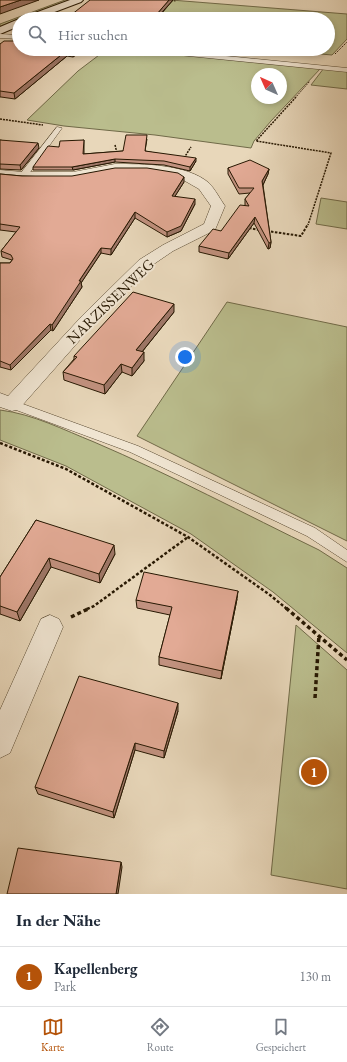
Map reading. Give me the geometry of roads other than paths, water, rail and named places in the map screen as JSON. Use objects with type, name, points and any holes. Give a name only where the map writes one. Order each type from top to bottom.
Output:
[{"type":"main road","points":[[46,12],[78,0]]},
{"type":"main road","points":[[0,31],[12,25]]},
{"type":"street","name":"NARZISSENWEG","points":[[6,402],[145,263],[169,248],[210,227],[213,223],[218,206],[204,186],[182,174],[147,168],[115,168],[72,176],[23,176]]},
{"type":"street","points":[[0,174],[23,176]]},
{"type":"street","points":[[0,743],[50,627]]},
{"type":"lane","points":[[0,36],[12,37]]},
{"type":"lane","points":[[210,56],[347,70]]},
{"type":"lane","points":[[23,176],[59,128]]},
{"type":"lane","points":[[6,402],[134,449],[311,532],[347,558]]},
{"type":"place","name":"Kapellenberg","points":[[314,772]]}]
